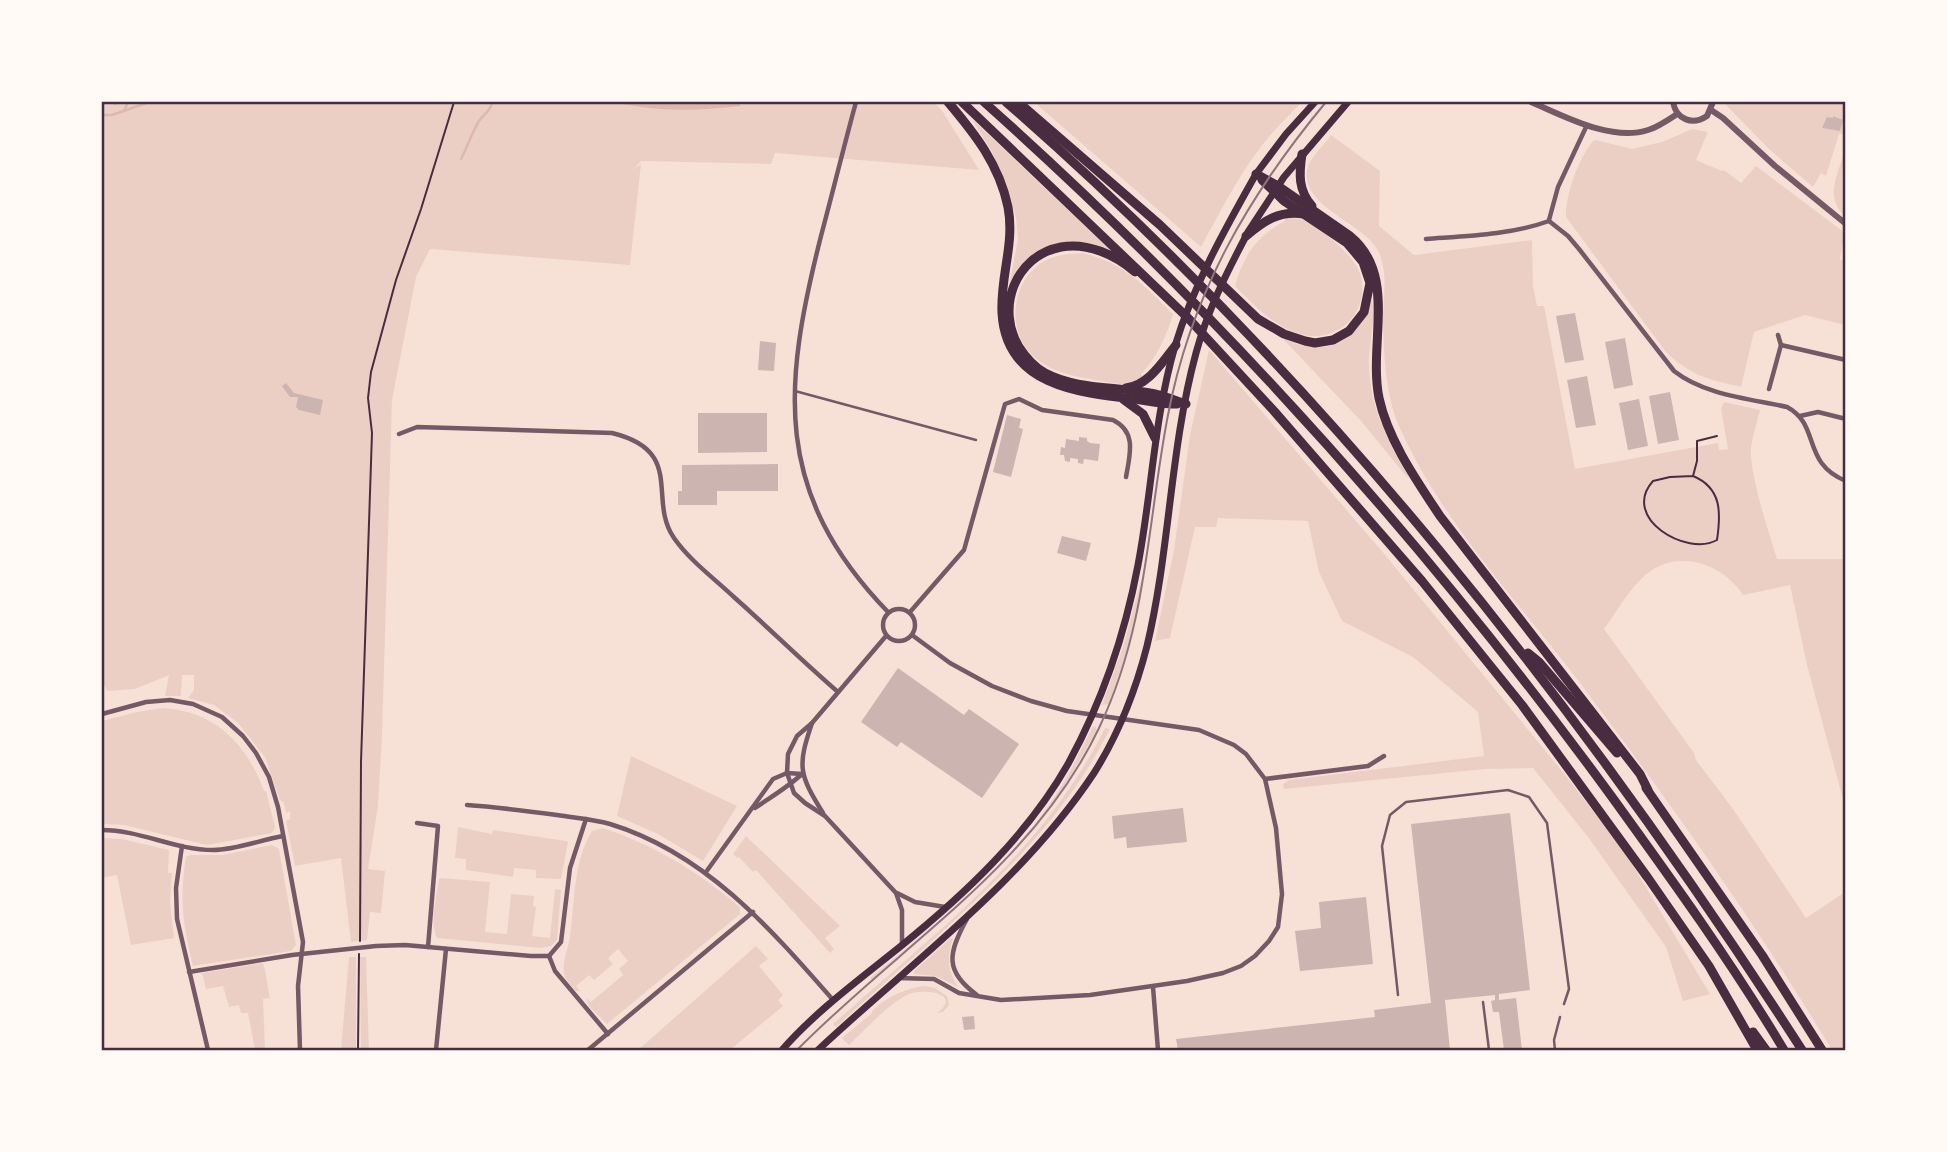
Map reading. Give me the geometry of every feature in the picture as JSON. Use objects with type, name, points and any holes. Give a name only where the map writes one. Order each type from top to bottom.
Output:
[{"type":"highway","points":[[948,102],[978,137],[1002,181],[1011,240],[1002,312],[1010,346],[1018,360],[1044,380],[1062,387],[1186,404]]},
{"type":"highway","points":[[962,102],[1163,292],[1202,342]]},
{"type":"highway","points":[[984,102],[1083,192],[1215,323],[1342,459],[1427,559],[1544,704],[1616,803],[1672,881],[1784,1051]]},
{"type":"highway","points":[[1006,102],[1121,206],[1226,312],[1359,455],[1516,642],[1669,850],[1802,1051]]},
{"type":"highway","points":[[1018,102],[1160,225],[1258,319],[1284,334],[1315,342],[1334,340],[1360,320],[1367,304],[1370,283],[1367,272],[1357,253],[1347,243],[1256,174]]},
{"type":"highway","points":[[1302,154],[1302,192],[1309,202],[1358,243],[1376,272],[1378,305],[1375,352],[1379,399],[1397,443],[1422,490],[1640,774],[1648,790]]},
{"type":"highway","points":[[1276,189],[1338,227]]},
{"type":"highway","points":[[1246,236],[1269,218],[1280,214],[1307,215]]},
{"type":"highway","points":[[1155,438],[1143,414],[1117,394],[1047,374],[1033,365],[1013,337],[1008,318],[1012,287],[1019,275],[1038,257],[1060,247],[1087,247],[1110,255],[1132,269],[1202,342],[1274,411],[1413,570],[1522,705],[1648,878],[1766,1051]]},
{"type":"highway","points":[[1117,394],[1148,379],[1176,345]]},
{"type":"highway","points":[[1516,642],[1539,662],[1648,790],[1762,955],[1822,1051]]},
{"type":"highway","points":[[1735,1008],[1757,1051]]},
{"type":"main road","points":[[782,1051],[834,1001],[947,907],[1005,850],[1041,807],[1068,762],[1087,725],[1116,653],[1138,566],[1155,438],[1163,400],[1176,345],[1197,287],[1256,174],[1286,134],[1315,102]]},
{"type":"main road","points":[[818,1051],[970,914],[1016,868],[1094,773],[1116,730],[1146,648],[1157,595],[1186,404],[1213,304],[1246,236],[1276,189],[1302,154],[1348,102]]},
{"type":"street","points":[[856,102],[807,293],[798,338],[795,391],[799,451],[810,496],[832,541],[858,580],[888,612]]},
{"type":"street","points":[[1531,102],[1610,131],[1637,133],[1651,130],[1677,114]]},
{"type":"street","points":[[1673,102],[1677,114],[1685,120],[1694,121],[1701,120],[1711,110],[1713,102]]},
{"type":"street","points":[[1711,110],[1846,224]]},
{"type":"street","points":[[1549,220],[1558,187],[1587,124]]},
{"type":"street","points":[[1426,239],[1531,228],[1549,220]]},
{"type":"street","points":[[1549,220],[1568,236],[1659,355],[1684,379],[1708,388],[1787,407],[1800,416],[1817,457],[1832,475],[1846,481]]},
{"type":"street","points":[[1769,389],[1781,345],[1778,335]]},
{"type":"street","points":[[1781,345],[1846,360]]},
{"type":"street","points":[[910,612],[964,550],[1005,404],[1019,399],[1042,410],[1113,420],[1122,425],[1131,440],[1126,477]]},
{"type":"street","points":[[1800,416],[1818,412],[1846,419]]},
{"type":"street","points":[[399,434],[417,427],[612,433],[636,442],[647,450],[660,470],[665,514],[673,537],[699,565],[838,692]]},
{"type":"street","points":[[897,608],[910,612],[915,620],[912,635],[901,641],[886,636],[882,626],[888,612],[897,608]]},
{"type":"street","points":[[897,978],[934,979],[959,993],[1001,1000],[1090,995],[1153,987],[1223,973],[1241,966],[1255,956],[1278,927],[1282,910],[1276,828],[1265,779],[1246,754],[1234,745],[1211,733],[1067,711],[1031,701],[992,686],[950,663],[912,635]]},
{"type":"street","points":[[886,636],[812,723],[797,736],[791,746],[787,773],[790,785],[805,803],[825,817],[896,893],[915,902],[947,907]]},
{"type":"street","points":[[102,714],[146,702],[170,700],[193,704],[222,717],[250,744],[269,777],[303,942],[298,986],[300,1051]]},
{"type":"street","points":[[812,723],[802,751],[802,774],[825,817]]},
{"type":"street","points":[[1265,779],[1368,766],[1384,756]]},
{"type":"street","points":[[706,872],[773,779],[787,773],[802,774]]},
{"type":"street","points":[[753,809],[802,774]]},
{"type":"street","points":[[467,805],[586,819],[638,835],[706,872],[774,933],[834,1001]]},
{"type":"street","points":[[189,972],[303,954],[376,946],[549,956],[561,942],[570,868],[586,819]]},
{"type":"street","points":[[417,823],[438,826],[428,947]]},
{"type":"street","points":[[102,830],[122,830],[182,846],[215,850],[283,836]]},
{"type":"street","points":[[182,846],[176,900],[183,951],[208,1051]]},
{"type":"street","points":[[896,893],[902,910],[902,945]]},
{"type":"street","points":[[588,1051],[753,912]]},
{"type":"street","points":[[970,914],[954,948],[952,963],[954,973],[961,984],[980,998]]},
{"type":"street","points":[[436,1051],[446,949]]},
{"type":"street","points":[[549,956],[555,971],[608,1034]]},
{"type":"street","points":[[1153,987],[1158,1051]]},
{"type":"lane","points":[[795,391],[976,440]]},
{"type":"lane","points":[[1398,995],[1382,846],[1390,815],[1406,802],[1508,790],[1529,797],[1547,823],[1569,989],[1564,1004]]},
{"type":"lane","points":[[1483,1002],[1489,1051]]},
{"type":"lane","points":[[1555,1051],[1553,1040],[1560,1017]]},
{"type":"path","points":[[360,942],[361,762],[372,433],[369,384],[396,280],[454,102]]},
{"type":"path","points":[[1693,476],[1696,471],[1697,441],[1717,436]]},
{"type":"path","points":[[1693,476],[1705,482],[1718,499],[1720,521],[1717,540],[1710,544],[1697,544],[1670,537],[1653,523],[1643,507],[1643,498],[1653,481],[1693,476]]},
{"type":"path","points":[[358,956],[358,1051]]},
{"type":"shaded area","points":[[102,102],[934,102],[979,170],[775,153],[771,164],[641,161],[634,169],[641,164],[630,265],[430,249],[416,277],[392,400],[382,735],[378,806],[368,869],[385,871],[381,913],[370,912],[367,940],[351,942],[341,858],[295,866],[286,821],[290,819],[290,811],[286,813],[265,757],[238,723],[214,705],[188,698],[194,690],[194,675],[182,675],[181,696],[165,696],[169,675],[135,689],[107,691],[102,680]]},
{"type":"shaded area","points":[[614,102],[740,102],[740,106],[677,110]]},
{"type":"shaded area","points":[[1034,102],[1302,102],[1253,157],[1201,247]]},
{"type":"shaded area","points":[[1723,102],[1845,102],[1845,133],[1839,134],[1826,176],[1821,173],[1813,187],[1770,150]]},
{"type":"shaded area","points":[[972,119],[1110,250],[1079,242],[1048,247],[1008,291],[1018,239],[1016,217],[1004,178]]},
{"type":"shaded area","points":[[1692,129],[1708,132],[1696,160],[1724,170],[1741,183],[1756,166],[1845,233],[1840,259],[1845,261],[1845,325],[1805,315],[1754,332],[1741,387],[1700,375],[1683,366],[1665,351],[1566,217],[1574,177],[1593,141],[1632,149],[1662,142]]},
{"type":"shaded area","points":[[1331,135],[1380,171],[1379,226],[1414,255],[1532,240],[1533,286],[1537,306],[1544,306],[1575,469],[1718,443],[1719,450],[1728,449],[1721,409],[1724,402],[1760,410],[1751,458],[1760,503],[1777,559],[1845,559],[1845,807],[1807,665],[1790,585],[1743,595],[1722,573],[1708,566],[1680,561],[1666,564],[1652,570],[1640,580],[1604,629],[1694,753],[1696,760],[1733,809],[1806,918],[1845,892],[1845,1050],[1832,1050],[1772,954],[1677,815],[1577,679],[1458,527],[1417,462],[1395,416],[1388,389],[1383,333],[1384,280],[1380,255],[1362,234],[1323,204],[1307,181],[1310,162]]},
{"type":"shaded area","points":[[1845,151],[1845,216],[1835,201],[1834,185]]},
{"type":"shaded area","points":[[1284,217],[1303,220],[1321,231],[1346,253],[1358,269],[1362,291],[1360,303],[1347,324],[1337,331],[1313,336],[1290,330],[1264,314],[1235,286],[1247,256],[1266,233],[1285,221]]},
{"type":"shaded area","points":[[1083,253],[1122,269],[1173,314],[1160,346],[1141,374],[1143,377],[1125,385],[1082,378],[1051,368],[1031,354],[1018,330],[1016,302],[1027,276],[1047,259]]},
{"type":"shaded area","points":[[1372,300],[1374,315],[1369,364],[1372,394],[1381,423],[1407,477],[1361,421],[1284,340],[1313,347],[1338,343],[1358,326]]},
{"type":"shaded area","points":[[1209,350],[1386,556],[1566,776],[1626,854],[1710,994],[1683,1001],[1666,947],[1588,837],[1533,768],[1485,769],[1284,789],[1283,784],[1289,780],[1484,756],[1478,712],[1413,657],[1342,621],[1319,572],[1308,521],[1218,518],[1216,527],[1195,527],[1170,638],[1155,641],[1174,550],[1190,435]]},
{"type":"shaded area","points":[[1142,577],[1136,620],[1109,704],[1102,705],[1123,647]]},
{"type":"shaded area","points":[[163,708],[182,710],[213,723],[238,745],[266,791],[275,827],[272,833],[207,845],[124,825],[102,824],[102,721]]},
{"type":"shaded area","points":[[1093,726],[1096,727],[1075,769],[1057,796],[1013,851],[1057,793]]},
{"type":"shaded area","points":[[1105,728],[1110,729],[1084,773],[1055,815],[1022,853],[950,925],[836,1027],[833,1024],[948,923],[1018,853],[1079,773]]},
{"type":"shaded area","points":[[631,756],[737,806],[703,861],[658,834],[617,816]]},
{"type":"shaded area","points":[[458,827],[492,834],[493,830],[568,842],[561,879],[536,878],[536,870],[514,868],[513,877],[466,870],[466,859],[455,858]]},
{"type":"shaded area","points":[[603,828],[641,843],[675,861],[740,907],[740,914],[607,1024],[589,1006],[586,998],[591,1002],[623,975],[619,969],[628,961],[618,949],[608,958],[613,964],[594,980],[589,975],[576,986],[580,991],[576,991],[567,980],[564,968],[581,855],[592,831]]},
{"type":"shaded area","points":[[746,836],[840,926],[825,938],[834,949],[830,953],[756,870],[753,872],[733,854]]},
{"type":"shaded area","points":[[102,838],[122,839],[169,850],[168,873],[172,873],[170,902],[174,938],[131,945],[117,875],[102,878]]},
{"type":"shaded area","points":[[272,845],[279,849],[296,945],[291,951],[193,966],[183,912],[186,857],[222,855]]},
{"type":"shaded area","points":[[1011,853],[989,876],[966,898],[872,981],[870,978],[919,938]]},
{"type":"shaded area","points":[[441,878],[490,882],[485,932],[507,934],[511,894],[534,896],[533,906],[536,907],[532,936],[550,938],[555,889],[561,890],[557,940],[551,946],[540,948],[437,938],[434,917]]},
{"type":"shaded area","points":[[951,938],[949,964],[958,987],[936,976],[914,974],[914,971]]},
{"type":"shaded area","points":[[756,946],[768,959],[759,966],[783,995],[778,1000],[783,1006],[730,1050],[638,1050]]},
{"type":"shaded area","points":[[349,957],[356,957],[356,1050],[341,1050]]},
{"type":"shaded area","points":[[360,957],[366,957],[369,1050],[361,1050]]},
{"type":"shaded area","points":[[263,963],[270,998],[263,999],[265,1050],[255,1050],[248,1013],[241,1013],[239,1005],[229,1007],[223,986],[206,989],[202,973]]},
{"type":"shaded area","points":[[925,986],[935,988],[947,996],[949,1005],[943,1012],[937,1013],[944,1006],[944,997],[932,992],[916,992],[901,998],[885,1010],[849,1045],[842,1038],[886,1000],[910,989]]},
{"type":"building","points":[[1827,117],[1843,120],[1840,131],[1822,128]]},
{"type":"building","points":[[1575,313],[1584,360],[1565,363],[1556,316]]},
{"type":"building","points":[[1625,338],[1633,385],[1614,389],[1605,342]]},
{"type":"building","points":[[760,341],[776,343],[774,371],[758,370]]},
{"type":"building","points":[[1587,376],[1596,425],[1576,428],[1567,380]]},
{"type":"building","points":[[286,383],[294,393],[323,400],[320,415],[299,410],[296,407],[298,397],[290,397],[282,386]]},
{"type":"building","points":[[1670,392],[1679,440],[1658,444],[1649,396]]},
{"type":"building","points":[[1639,399],[1648,446],[1628,450],[1619,403]]},
{"type":"building","points":[[698,413],[767,413],[767,452],[698,453]]},
{"type":"building","points":[[1007,415],[1021,419],[1019,428],[1023,429],[1011,477],[993,472]]},
{"type":"building","points":[[1079,437],[1087,438],[1090,443],[1100,444],[1098,461],[1084,459],[1083,464],[1078,463],[1078,459],[1070,458],[1070,462],[1065,461],[1064,455],[1060,455],[1061,447],[1065,448],[1066,439],[1079,441]]},
{"type":"building","points":[[778,464],[778,491],[717,491],[717,505],[678,505],[678,491],[682,491],[682,465]]},
{"type":"building","points":[[1062,536],[1091,543],[1086,561],[1057,553]]},
{"type":"building","points":[[898,668],[964,715],[969,709],[1019,744],[982,798],[901,742],[897,747],[861,722]]},
{"type":"building","points":[[1183,808],[1187,842],[1127,848],[1126,837],[1114,839],[1112,816]]},
{"type":"building","points":[[1510,813],[1530,990],[1499,994],[1499,1000],[1516,998],[1522,1050],[1504,1050],[1499,1012],[1493,1012],[1491,1001],[1495,1000],[1495,995],[1445,1000],[1450,1050],[1178,1050],[1176,1039],[1375,1017],[1374,1010],[1431,1003],[1411,824]]},
{"type":"building","points":[[1366,897],[1373,964],[1300,971],[1295,931],[1321,928],[1319,902]]},
{"type":"building","points":[[974,1016],[975,1029],[964,1030],[962,1017]]},
{"type":"waterway","points":[[124,111],[128,102]]},
{"type":"waterway","points":[[102,115],[112,115],[149,102]]},
{"type":"waterway","points":[[461,159],[477,125],[492,102]]},
{"type":"tram line","points":[[797,1050],[1002,863],[1039,822],[1071,777],[1099,728],[1128,651],[1137,612],[1168,415],[1191,328],[1226,248],[1248,210],[1298,137],[1326,102]]}]
